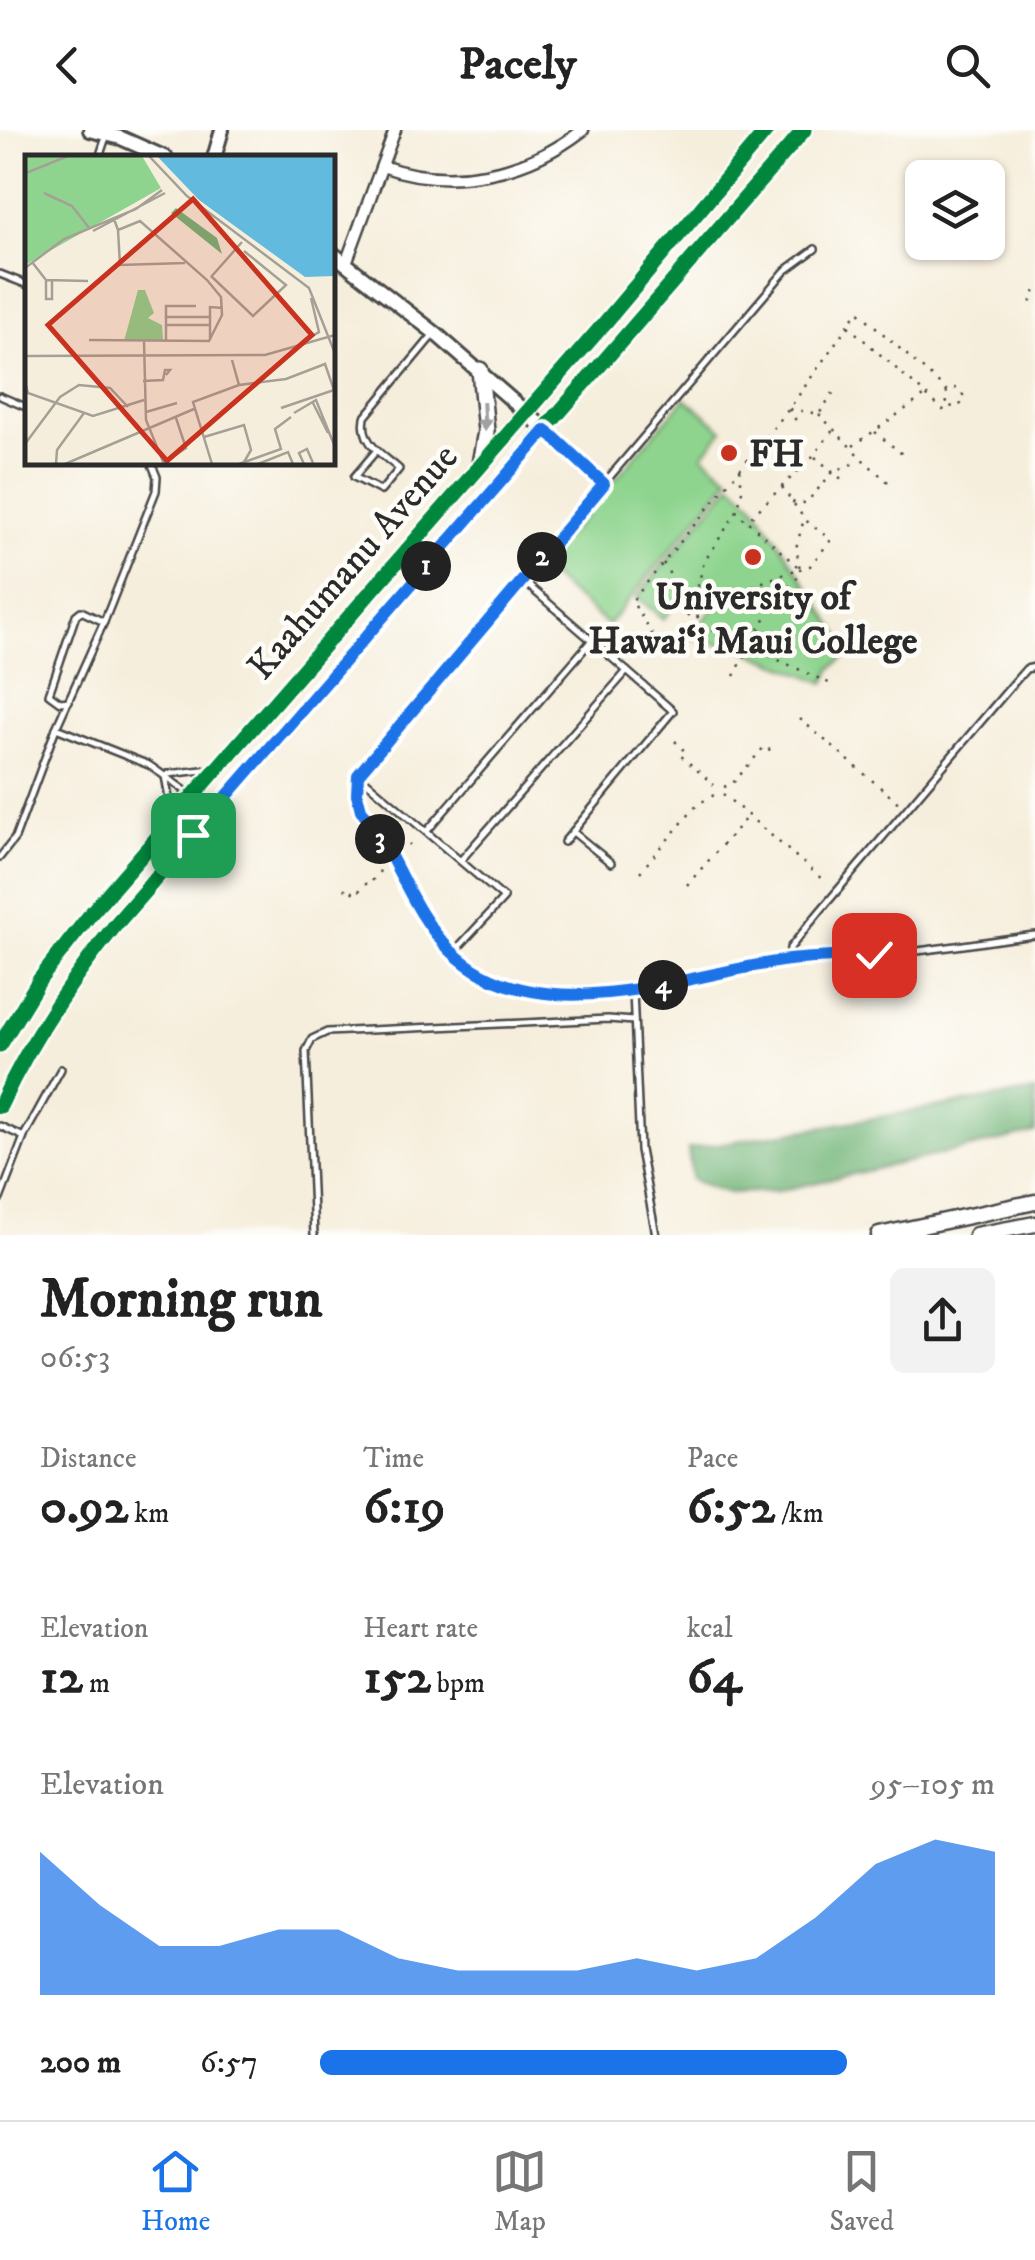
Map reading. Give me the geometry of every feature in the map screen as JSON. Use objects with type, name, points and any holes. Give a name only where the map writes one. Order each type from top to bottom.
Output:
[{"type":"main road","name":"Kaahumanu Avenue","points":[[0,1045],[40,979],[161,831],[767,130]]},
{"type":"main road","name":"Kaahumanu Avenue","points":[[0,1106],[19,1065],[62,994],[117,923],[804,130]]},
{"type":"main road","points":[[480,370],[486,431],[480,464]]},
{"type":"main road","points":[[192,795],[212,812]]},
{"type":"main road","points":[[879,1235],[1035,1202]]},
{"type":"main road","points":[[976,1235],[1035,1224]]},
{"type":"street","points":[[90,130],[158,155]]},
{"type":"street","points":[[215,155],[222,130]]},
{"type":"street","points":[[346,263],[395,130]]},
{"type":"street","points":[[382,166],[416,177],[482,175],[532,160],[583,130]]},
{"type":"street","points":[[335,254],[435,332],[546,430]]},
{"type":"lane","points":[[100,155],[106,134]]},
{"type":"lane","points":[[815,249],[785,271],[358,775],[361,810],[425,922],[453,953],[488,976],[529,990],[633,991],[790,960],[918,951],[1035,934]]},
{"type":"lane","points":[[0,274],[25,284]]},
{"type":"lane","points":[[376,450],[354,477],[381,491],[399,469],[364,435],[366,415],[435,332]]},
{"type":"lane","points":[[0,396],[25,407]]},
{"type":"lane","points":[[546,430],[604,484]]},
{"type":"lane","points":[[0,857],[14,838],[156,491],[157,477],[152,465]]},
{"type":"lane","points":[[522,580],[673,711],[564,842]]},
{"type":"lane","points":[[69,701],[53,699],[48,694],[76,615],[80,611],[104,622]]},
{"type":"lane","points":[[427,831],[592,640]]},
{"type":"lane","points":[[790,960],[790,946],[1026,669],[1035,667]]},
{"type":"lane","points":[[461,860],[627,671]]},
{"type":"lane","points":[[56,728],[164,773],[192,795]]},
{"type":"lane","points":[[164,773],[189,774],[216,768]]},
{"type":"lane","points":[[161,831],[169,798],[164,773]]},
{"type":"lane","points":[[358,775],[504,898],[453,953]]},
{"type":"lane","points":[[573,832],[611,863]]},
{"type":"lane","points":[[633,991],[640,1150],[656,1235]]},
{"type":"lane","points":[[314,1235],[306,1051],[316,1036],[326,1032],[634,1020]]},
{"type":"lane","points":[[0,1199],[24,1137],[61,1069]]},
{"type":"lane","points":[[0,1126],[24,1137]]},
{"type":"path","points":[[1035,291],[1030,300],[1035,307]]},
{"type":"path","points":[[658,644],[632,600],[788,409],[858,311],[947,392]]},
{"type":"path","points":[[846,326],[924,395],[944,410],[948,405]]},
{"type":"path","points":[[947,392],[957,389],[964,398],[958,407],[948,405]]},
{"type":"path","points":[[947,392],[948,405]]},
{"type":"path","points":[[819,414],[833,393]]},
{"type":"path","points":[[852,447],[924,395]]},
{"type":"path","points":[[788,409],[819,414],[888,482]]},
{"type":"path","points":[[788,409],[798,424]]},
{"type":"path","points":[[747,521],[814,456],[834,429]]},
{"type":"path","points":[[874,431],[906,458]]},
{"type":"path","points":[[814,456],[844,481]]},
{"type":"path","points":[[792,502],[806,503],[833,472],[862,460]]},
{"type":"path","points":[[695,598],[704,562],[736,512],[742,493],[740,470]]},
{"type":"path","points":[[703,604],[810,566],[831,540],[804,519],[781,486]]},
{"type":"path","points":[[736,512],[800,568]]},
{"type":"path","points":[[734,676],[769,612],[800,574],[796,548],[804,519]]},
{"type":"path","points":[[662,563],[668,569],[672,588],[687,600]]},
{"type":"path","points":[[687,600],[695,598]]},
{"type":"path","points":[[695,598],[703,604]]},
{"type":"path","points":[[687,600],[686,612],[697,616],[702,624],[831,684]]},
{"type":"path","points":[[697,616],[703,611],[703,604]]},
{"type":"path","points":[[800,719],[906,809]]},
{"type":"path","points":[[675,741],[684,749],[679,754],[714,786]]},
{"type":"path","points":[[724,786],[733,783],[765,746],[771,751]]},
{"type":"path","points":[[724,794],[822,879]]},
{"type":"path","points":[[640,872],[698,804],[714,795]]},
{"type":"path","points":[[687,885],[748,816]]},
{"type":"path","points":[[392,846],[418,823]]},
{"type":"path","points":[[401,838],[410,845]]},
{"type":"path","points":[[344,890],[347,887],[356,895],[366,883],[368,886],[384,862]]},
{"type":"green space","points":[[685,398],[723,430],[703,455],[730,478],[608,625],[539,568]]},
{"type":"green space","points":[[732,483],[753,503],[851,652],[832,668],[825,683],[742,649],[689,637],[714,608],[690,588],[663,619],[637,597]]},
{"type":"green space","points":[[1035,1091],[1035,1133],[778,1191],[728,1193],[692,1180],[688,1149]]},
{"type":"cycle path","points":[[0,1045],[40,979],[93,911],[603,325],[767,130]]},
{"type":"cycle path","points":[[0,1106],[53,1011],[117,923],[804,130]]},
{"type":"place","name":"FH","points":[[729,453]]},
{"type":"place","name":"University of Hawai‘i Maui College","points":[[753,557]]},
{"type":"route","points":[[193,835],[546,430],[604,484],[358,775],[361,810],[425,922],[470,966],[508,984],[550,993],[633,991],[790,960],[874,955]]}]
